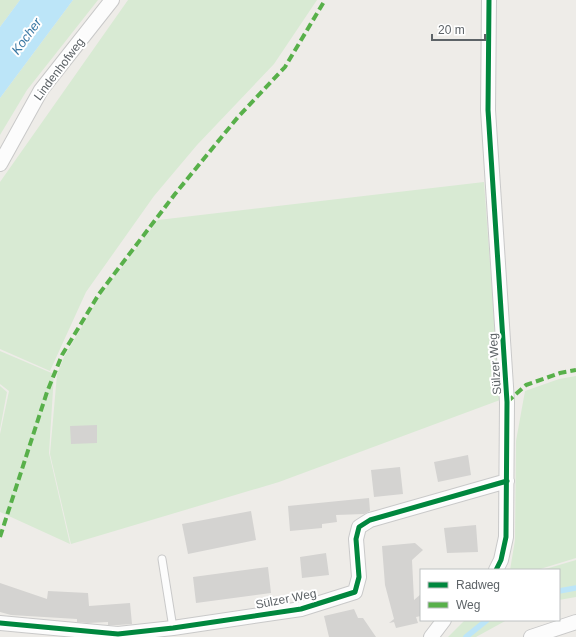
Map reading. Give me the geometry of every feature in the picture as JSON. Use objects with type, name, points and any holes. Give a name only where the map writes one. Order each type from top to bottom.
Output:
[{"type":"street","name":"Lindenhofweg","points":[[0,164],[41,90],[112,0]]},
{"type":"street","name":"Sülzer Weg","points":[[489,0],[488,110],[507,402],[506,537],[501,560],[496,569]]},
{"type":"street","name":"Sülzer Weg","points":[[0,624],[118,634],[173,628],[301,609],[355,592],[360,577],[356,539],[359,527],[370,520],[507,481]]},
{"type":"street","points":[[431,637],[443,621]]},
{"type":"street","points":[[531,637],[576,622]]},
{"type":"lane","points":[[162,559],[173,628]]},
{"type":"green space","points":[[0,0],[20,0],[0,27]]},
{"type":"green space","points":[[73,0],[98,0],[27,90],[0,135],[0,98]]},
{"type":"green space","points":[[128,0],[317,0],[274,64],[197,145],[154,196],[86,292],[50,371],[0,349],[0,182]]},
{"type":"green space","points":[[484,182],[500,400],[279,482],[71,544],[50,454],[57,374],[64,357],[100,296],[158,220]]},
{"type":"green space","points":[[0,351],[54,374],[49,453],[70,544],[0,512],[0,434],[9,391],[0,384]]},
{"type":"green space","points":[[576,376],[576,558],[540,569],[510,569],[515,540],[516,441],[525,391],[559,379]]},
{"type":"green space","points":[[0,386],[7,392],[0,429]]},
{"type":"green space","points":[[576,560],[576,597],[560,600],[560,569],[545,569]]},
{"type":"green space","points":[[464,621],[505,621],[476,637],[448,637]]},
{"type":"water","name":"Kocher","points":[[20,0],[73,0],[0,98],[0,27]]},
{"type":"building","points":[[97,425],[97,443],[71,444],[70,426]]},
{"type":"building","points":[[468,455],[471,475],[438,482],[434,462]]},
{"type":"building","points":[[400,467],[403,494],[374,497],[371,470]]},
{"type":"building","points":[[369,498],[370,511],[364,514],[336,515],[337,522],[322,524],[322,528],[290,531],[288,506]]},
{"type":"building","points":[[251,511],[256,540],[188,554],[182,524]]},
{"type":"building","points":[[476,525],[478,552],[447,553],[444,528]]},
{"type":"building","points":[[415,543],[423,550],[412,560],[414,600],[420,595],[420,616],[416,617],[418,623],[396,628],[394,622],[389,623],[394,619],[385,585],[382,546]]},
{"type":"building","points":[[326,553],[329,575],[302,578],[300,557]]},
{"type":"building","points":[[268,567],[271,593],[196,603],[193,577]]},
{"type":"building","points":[[0,583],[47,599],[48,591],[88,593],[89,606],[130,603],[132,624],[108,625],[108,622],[77,622],[77,619],[11,615],[0,612]]},
{"type":"building","points":[[354,609],[358,618],[363,618],[376,637],[329,637],[324,616]]},
{"type":"waterway","points":[[560,591],[576,588]]},
{"type":"waterway","points":[[466,637],[486,621]]},
{"type":"marked path","points":[[0,537],[47,392],[62,355],[99,294],[175,194],[238,117],[285,67],[325,0]]},
{"type":"marked path","points":[[507,402],[526,385],[560,373],[576,370]]},
{"type":"cycle path","points":[[489,0],[488,110],[507,402],[506,537],[501,560],[496,569]]},
{"type":"cycle path","points":[[0,623],[118,634],[173,628],[301,609],[355,592],[359,577],[356,539],[359,527],[370,520],[507,481]]}]
